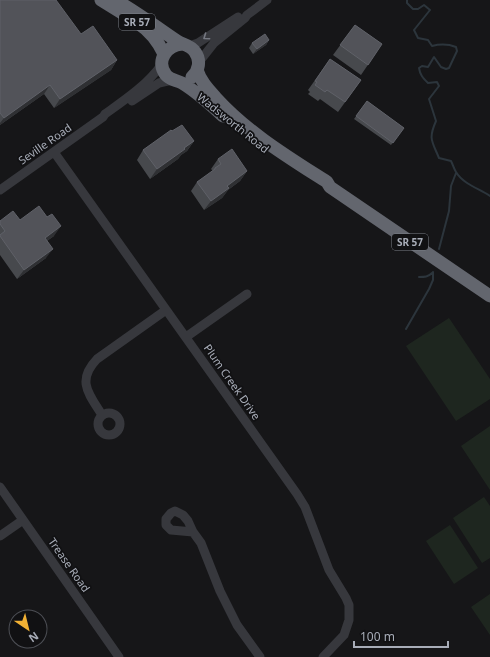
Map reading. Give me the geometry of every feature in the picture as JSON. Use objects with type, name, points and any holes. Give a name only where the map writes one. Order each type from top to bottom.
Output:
[{"type":"highway","name":"Wadsworth Road","points":[[101,0],[146,28],[156,40],[163,59],[166,75],[176,80],[203,99],[236,129],[258,145],[325,187],[330,187]]},
{"type":"highway","name":"Wadsworth Road","points":[[115,0],[195,51],[201,80],[242,123],[269,144],[327,182],[330,187],[490,296]]},
{"type":"highway","points":[[163,59],[166,50],[173,46],[185,45]]},
{"type":"highway","points":[[176,80],[190,79],[198,66]]},
{"type":"street","points":[[185,45],[198,43],[242,15],[247,14],[267,0]]},
{"type":"street","points":[[198,66],[214,43],[245,18],[247,14]]},
{"type":"street","name":"Seville Road","points":[[0,190],[103,117],[144,85],[163,59]]},
{"type":"street","name":"Seville Road","points":[[103,117],[107,117],[159,84],[176,80]]},
{"type":"street","name":"Plum Creek Drive","points":[[54,152],[298,494],[305,507],[329,570],[346,598],[350,612],[348,627],[339,641],[323,657]]},
{"type":"street","points":[[186,337],[247,294]]},
{"type":"street","points":[[102,415],[87,391],[86,377],[92,365],[97,359],[166,310]]},
{"type":"street","name":"Trease Road","points":[[0,488],[119,657]]},
{"type":"street","points":[[0,536],[22,520]]},
{"type":"street","points":[[193,532],[201,543],[220,591],[237,625],[260,657]]},
{"type":"shaded area","points":[[449,318],[490,379],[490,399],[456,421],[406,346]]},
{"type":"shaded area","points":[[490,426],[490,490],[461,446]]},
{"type":"shaded area","points":[[484,497],[490,506],[490,558],[482,563],[453,518]]},
{"type":"shaded area","points":[[450,525],[478,568],[454,584],[426,541]]},
{"type":"shaded area","points":[[490,594],[490,635],[471,607]]},
{"type":"building","points":[[0,0],[56,0],[81,34],[93,26],[117,60],[60,99],[50,85],[4,118],[0,113]]},
{"type":"building","points":[[355,25],[382,44],[368,65],[340,45]]},
{"type":"building","points":[[265,34],[269,40],[257,49],[252,43]]},
{"type":"building","points":[[330,59],[361,80],[345,102],[327,90],[325,92],[315,85],[317,82],[315,81]]},
{"type":"building","points":[[367,101],[404,128],[393,143],[356,116]]},
{"type":"building","points":[[182,125],[194,141],[157,169],[143,150],[171,130],[172,131]]},
{"type":"building","points":[[232,149],[247,171],[227,186],[229,188],[211,201],[197,182],[221,164],[218,159]]},
{"type":"building","points":[[39,206],[47,217],[52,214],[61,226],[45,238],[53,249],[24,270],[0,236],[5,231],[0,224],[0,221],[13,211],[20,220]]},
{"type":"waterway","points":[[407,0],[407,3],[413,9],[418,9],[424,5],[430,10],[414,30],[418,38],[428,40],[432,46],[450,45],[456,47],[457,51],[449,68],[446,69],[441,67],[434,57],[428,67],[422,66],[419,68],[420,73],[428,83],[437,82],[439,86],[429,99],[436,121],[432,132],[434,148],[439,158],[451,161],[456,172],[463,180],[490,196]]},
{"type":"waterway","points":[[439,249],[449,211],[451,186],[456,173]]},
{"type":"waterway","points":[[406,329],[429,289],[433,280],[433,272]]},
{"type":"waterway","points":[[419,277],[432,273]]}]
